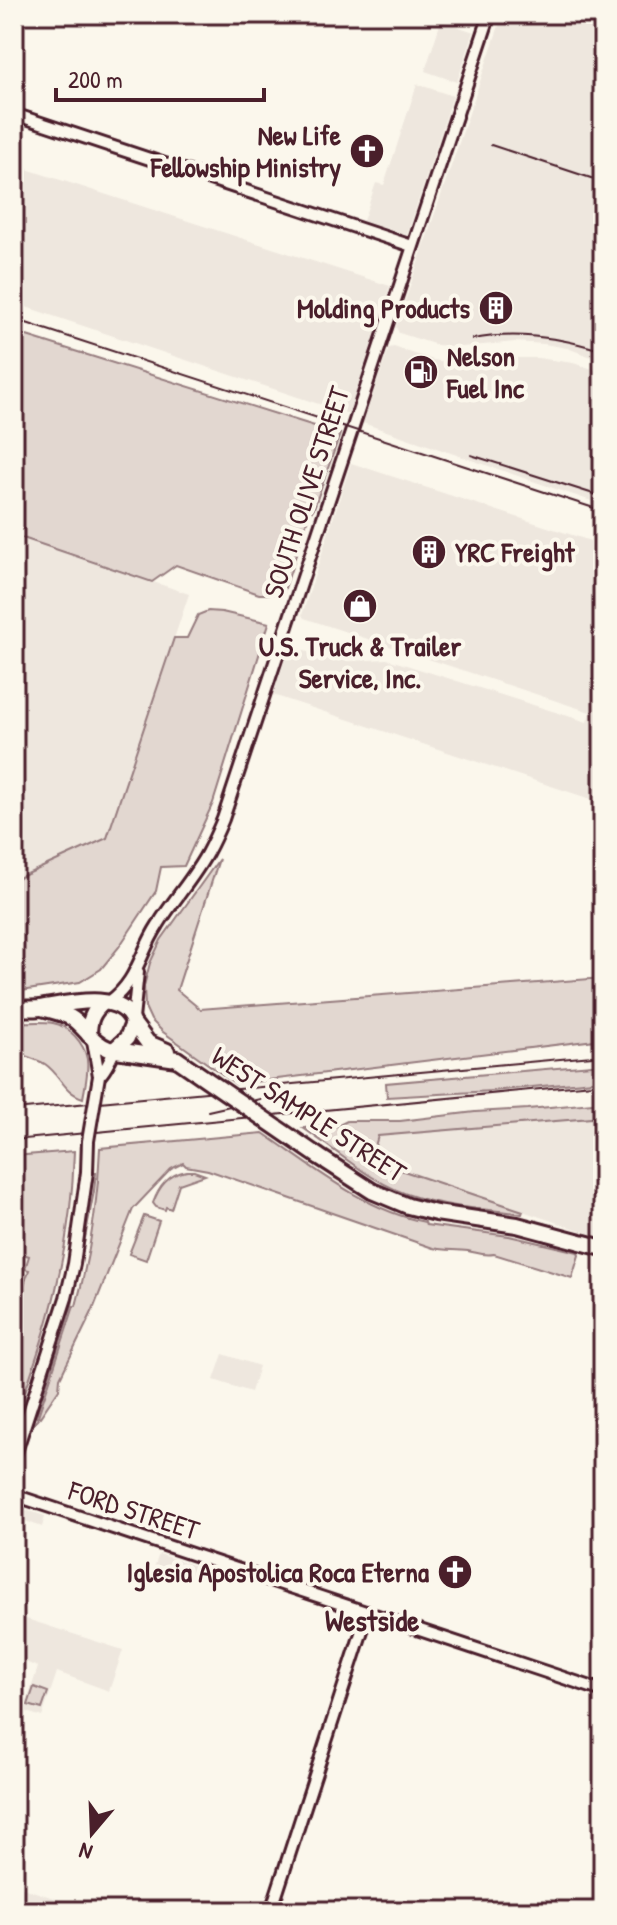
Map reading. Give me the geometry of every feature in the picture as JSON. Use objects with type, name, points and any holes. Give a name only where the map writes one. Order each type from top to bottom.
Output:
[{"type":"main road","points":[[14,1009],[64,1003],[106,1003],[124,1008],[133,1021],[127,1038],[115,1049],[109,1049],[91,1038],[68,1016],[41,1008]]},
{"type":"main road","points":[[91,1038],[90,1020],[97,1008],[106,1003]]},
{"type":"main road","name":"WEST SAMPLE STREET","points":[[133,1021],[148,1043],[166,1050],[358,1183],[408,1206],[517,1225],[603,1248]]},
{"type":"main road","name":"WEST SAMPLE STREET","points":[[115,1049],[177,1059]]},
{"type":"street","name":"SOUTH OLIVE STREET","points":[[106,1003],[125,990],[149,939],[207,854],[226,811],[490,14]]},
{"type":"street","points":[[14,114],[412,246]]},
{"type":"street","name":"SOUTH OLIVE STREET","points":[[133,1021],[139,976],[137,970]]},
{"type":"street","points":[[14,1458],[66,1298],[74,1264],[99,1076],[91,1038]]},
{"type":"street","points":[[99,1076],[115,1049]]},
{"type":"street","name":"FORD STREET","points":[[14,1495],[603,1691]]},
{"type":"street","points":[[271,1911],[368,1612]]},
{"type":"shaded area","points":[[503,14],[603,14],[603,505],[363,423],[389,348],[447,362],[538,358],[596,370],[600,360],[567,348],[544,344],[437,345],[399,333],[396,327]]},
{"type":"shaded area","points":[[441,21],[474,32],[457,82],[425,71]]},
{"type":"shaded area","points":[[417,84],[453,96],[407,235],[363,221],[376,183],[384,185]]},
{"type":"shaded area","points":[[14,165],[390,286],[349,414],[14,303]]},
{"type":"shaded area","points":[[14,332],[340,434],[283,594],[259,594],[176,565],[152,582],[14,535]]},
{"type":"shaded area","points":[[351,463],[603,545],[603,803],[273,695],[288,651],[296,648],[325,658],[348,661],[387,659],[587,722],[590,712],[304,618],[302,615]]},
{"type":"shaded area","points":[[14,535],[189,594],[107,838],[14,880]]},
{"type":"shaded area","points":[[208,611],[269,623],[213,803],[184,866],[161,867],[156,891],[101,969],[80,982],[14,992],[14,880],[107,838],[174,638],[187,638],[198,615]]},
{"type":"shaded area","points":[[219,859],[177,990],[200,1009],[603,978],[603,1039],[236,1084],[163,1032],[151,1020],[145,1007],[144,986],[161,940]]},
{"type":"shaded area","points":[[14,1022],[53,1023],[75,1036],[87,1059],[83,1098],[66,1088],[45,1064],[14,1052]]},
{"type":"shaded area","points":[[603,1064],[603,1080],[387,1097],[386,1083]]},
{"type":"shaded area","points":[[603,1102],[603,1117],[378,1136],[371,1160],[523,1211],[522,1214],[444,1204],[402,1192],[358,1168],[303,1128],[337,1126],[347,1121],[400,1121]]},
{"type":"shaded area","points":[[603,1117],[603,1238],[370,1160],[378,1135]]},
{"type":"shaded area","points":[[263,1133],[360,1198],[426,1225],[509,1236],[578,1252],[572,1278],[494,1254],[433,1248],[183,1163],[171,1169],[133,1209],[92,1312],[60,1378],[59,1389],[38,1416],[81,1287],[92,1228],[100,1148]]},
{"type":"shaded area","points":[[74,1151],[67,1229],[55,1294],[14,1425],[14,1315],[29,1270],[25,1269],[29,1256],[14,1251],[14,1156]]},
{"type":"shaded area","points":[[187,1171],[205,1175],[179,1184],[171,1209],[156,1207],[153,1203],[165,1182]]},
{"type":"shaded area","points":[[93,1173],[96,1173],[94,1191],[72,1306],[36,1416],[38,1419],[29,1429],[70,1299]]},
{"type":"shaded area","points":[[144,1216],[159,1221],[146,1260],[129,1254]]},
{"type":"shaded area","points":[[223,1354],[259,1366],[251,1392],[214,1380]]},
{"type":"shaded area","points":[[14,1506],[45,1516],[42,1527],[14,1517]]},
{"type":"shaded area","points":[[159,1554],[195,1566],[191,1580],[154,1568]]},
{"type":"shaded area","points":[[14,1615],[123,1650],[109,1691],[57,1672],[42,1717],[24,1711],[38,1667],[14,1658]]},
{"type":"shaded area","points":[[34,1687],[48,1692],[42,1709],[28,1705]]},
{"type":"shaded area","points":[[14,1885],[84,1908],[83,1911],[14,1911]]},
{"type":"railway","points":[[491,145],[603,182]]},
{"type":"railway","points":[[14,319],[603,511]]},
{"type":"railway","points":[[473,339],[539,337],[603,351]]},
{"type":"railway","points":[[471,455],[603,497]]},
{"type":"railway","points":[[14,1110],[603,1055]]},
{"type":"railway","points":[[14,1140],[603,1083]]},
{"type":"railway","points":[[208,1111],[282,1094]]},
{"type":"place","name":"New Life Fellowship Ministry","points":[[367,151]]},
{"type":"place","name":"Molding Products","points":[[496,308]]},
{"type":"place","name":"Nelson Fuel Inc","points":[[421,372]]},
{"type":"place","name":"YRC Freight","points":[[429,552]]},
{"type":"place","name":"U.S. Truck & Trailer Service, Inc.","points":[[360,606]]},
{"type":"place","name":"Iglesia Apostolica Roca Eterna","points":[[455,1572]]},
{"type":"district","name":"Westside","points":[[372,1621]]}]
